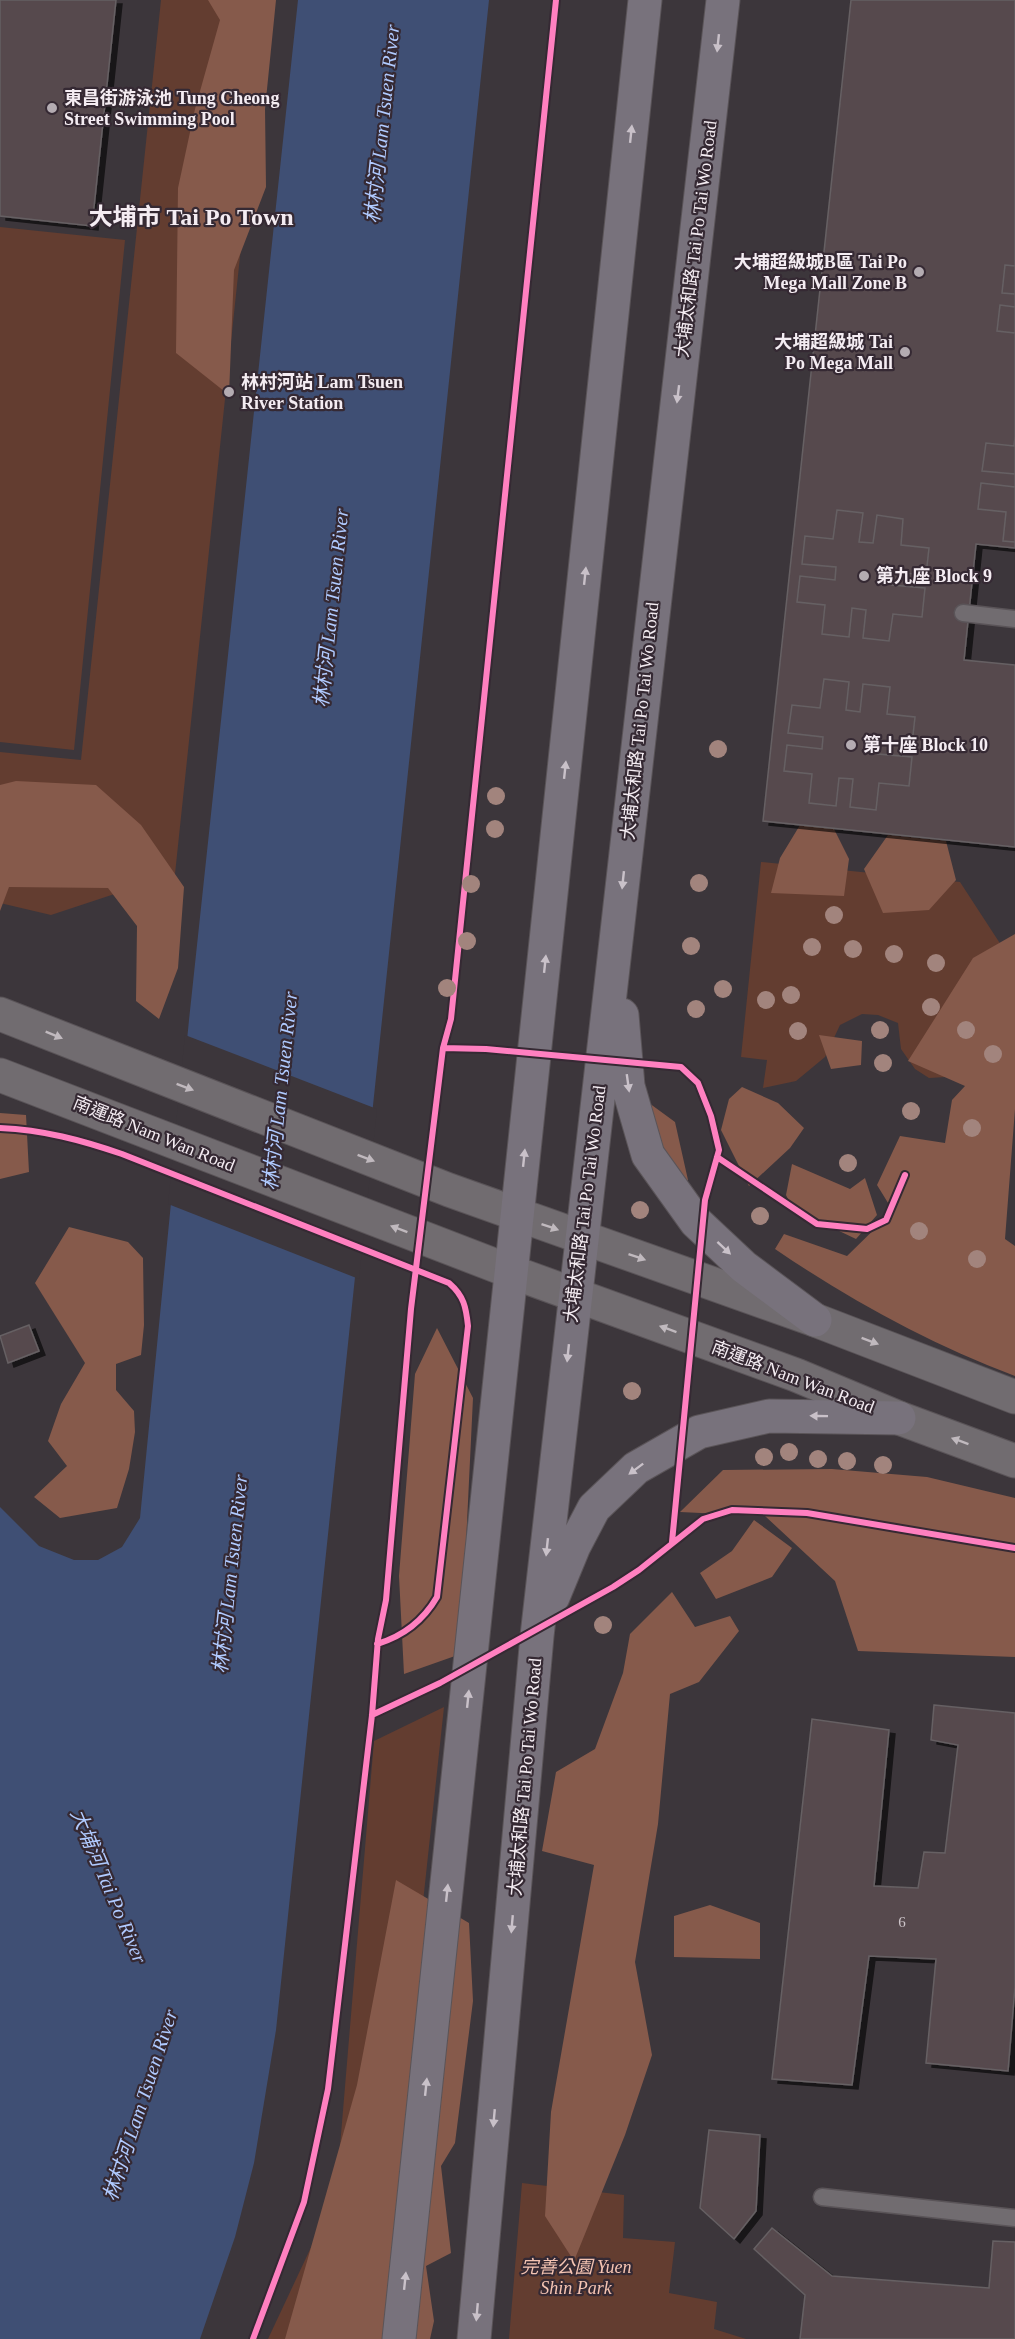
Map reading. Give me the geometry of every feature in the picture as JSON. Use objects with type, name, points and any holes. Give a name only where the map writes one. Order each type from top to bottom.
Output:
[{"type":"main road","points":[[399,2339],[645,0]]},
{"type":"main road","name":"大埔太和路 Tai Po Tai Wo Road","points":[[474,2339],[537,1636],[723,0]]},
{"type":"main road","points":[[616,941],[628,1086],[648,1155],[696,1222],[744,1267],[815,1320]]},
{"type":"main road","points":[[0,1014],[518,1216],[815,1320],[1015,1397]]},
{"type":"main road","name":"南運路 Nam Wan Road","points":[[0,1075],[512,1272],[796,1375],[899,1418],[1015,1461]]},
{"type":"main road","points":[[537,1636],[574,1546],[594,1508],[636,1468],[699,1432],[769,1416],[899,1418]]},
{"type":"lane","points":[[963,613],[1015,619]]},
{"type":"lane","points":[[822,2197],[1015,2218]]},
{"type":"green space","points":[[161,0],[267,0],[175,874],[51,915],[0,903],[0,752],[81,760]]},
{"type":"green space","points":[[0,227],[125,240],[74,750],[0,742]]},
{"type":"green space","points":[[761,862],[960,882],[1003,948],[966,1065],[946,1077],[929,1078],[915,1069],[901,1049],[898,1023],[878,1015],[862,1014],[840,1025],[825,1057],[796,1081],[763,1088],[767,1060],[741,1057]]},
{"type":"green space","points":[[444,1707],[376,2339],[268,2339],[336,2194],[374,1741]]},
{"type":"green space","name":"完善公園 Yuen Shin Park","points":[[522,2183],[624,2195],[623,2238],[675,2242],[669,2293],[717,2302],[714,2329],[746,2339],[509,2339]]},
{"type":"shaded area","points":[[208,0],[276,0],[265,109],[266,187],[234,270],[229,395],[176,353],[178,188],[195,109],[220,20]]},
{"type":"shaded area","points":[[16,781],[96,785],[141,825],[184,887],[178,968],[159,1019],[136,1001],[137,926],[108,888],[9,887],[0,911],[0,785]]},
{"type":"shaded area","points":[[800,825],[834,829],[849,859],[844,896],[771,893],[780,858]]},
{"type":"shaded area","points":[[888,835],[946,841],[956,880],[929,910],[883,913],[864,869]]},
{"type":"shaded area","points":[[1015,934],[1015,1109],[1005,1239],[1015,1246],[1015,1376],[952,1350],[891,1320],[832,1286],[775,1249],[784,1234],[847,1256],[893,1211],[877,1185],[900,1136],[945,1143],[952,1100],[965,1086],[908,1061],[973,958]]},
{"type":"shaded area","points":[[819,1035],[862,1041],[861,1065],[831,1069]]},
{"type":"shaded area","points":[[742,1087],[778,1103],[804,1128],[790,1148],[749,1186],[721,1130],[729,1099]]},
{"type":"shaded area","points":[[649,1103],[675,1122],[688,1180],[677,1188],[658,1147]]},
{"type":"shaded area","points":[[0,1113],[26,1115],[29,1172],[0,1179]]},
{"type":"shaded area","points":[[792,1164],[850,1189],[865,1178],[877,1215],[856,1239],[793,1209],[786,1195]]},
{"type":"shaded area","points":[[69,1227],[128,1242],[143,1258],[144,1325],[141,1355],[116,1364],[116,1390],[134,1411],[135,1432],[129,1469],[117,1508],[60,1518],[34,1497],[67,1466],[48,1441],[61,1404],[85,1363],[35,1283]]},
{"type":"shaded area","points":[[437,1328],[473,1398],[464,1585],[455,1656],[404,1674],[399,1576],[415,1374]]},
{"type":"shaded area","points":[[832,1469],[927,1477],[1015,1498],[1015,1657],[858,1651],[835,1581],[765,1516],[680,1512],[723,1470]]},
{"type":"shaded area","points":[[754,1520],[792,1548],[772,1577],[716,1599],[700,1573],[732,1551]]},
{"type":"shaded area","points":[[672,1592],[695,1627],[730,1616],[739,1631],[699,1682],[670,1694],[658,1824],[635,1962],[652,2055],[625,2135],[574,2261],[545,2216],[551,2112],[594,1865],[542,1851],[556,1772],[595,1749],[623,1673],[630,1634]]},
{"type":"shaded area","points":[[396,1880],[469,1923],[473,2001],[455,2143],[441,2166],[451,2253],[426,2266],[434,2321],[430,2339],[285,2339],[357,2085]]},
{"type":"shaded area","points":[[710,1905],[760,1923],[760,1959],[674,1957],[674,1916]]},
{"type":"water","points":[[298,0],[489,0],[276,2030],[254,2163],[235,2237],[200,2339],[0,2339],[0,1507],[39,1546],[74,1560],[98,1560],[122,1547],[140,1518],[189,1020]]},
{"type":"pier","points":[[185,1035],[377,1109],[359,1279],[168,1204]]},
{"type":"building","name":"東昌街游泳池 Tung Cheong Street Swimming Pool","points":[[0,0],[116,0],[92,226],[0,216]]},
{"type":"building","name":"大埔超級城B區 Tai Po Mega Mall Zone B","points":[[851,0],[1015,0],[1015,548],[976,544],[964,660],[1015,665],[1015,847],[763,821]]},
{"type":"building","points":[[1005,265],[1015,266],[1015,294],[1002,293]]},
{"type":"building","points":[[1000,305],[1015,307],[1015,333],[997,331]]},
{"type":"building","points":[[1015,437],[1015,474],[982,471],[986,443],[1014,446]]},
{"type":"building","points":[[981,483],[1015,487],[1015,542],[1003,541],[1006,512],[978,509]]},
{"type":"building","name":"第九座 Block 9","points":[[837,510],[863,513],[859,542],[873,543],[877,515],[903,519],[901,545],[929,548],[926,575],[893,572],[892,585],[925,588],[922,617],[893,614],[889,641],[863,638],[866,610],[852,608],[849,637],[822,634],[825,605],[797,602],[800,576],[835,580],[836,567],[802,564],[805,536],[833,539]]},
{"type":"building","name":"第十座 Block 10","points":[[824,679],[849,682],[846,710],[860,712],[863,684],[890,687],[887,714],[915,717],[912,744],[879,740],[878,754],[912,757],[909,786],[879,783],[876,810],[850,807],[853,779],[839,778],[836,806],[809,803],[812,774],[784,771],[787,745],[822,749],[823,737],[788,733],[792,705],[820,708]]},
{"type":"building","points":[[29,1325],[39,1351],[8,1363],[0,1336]]},
{"type":"building","points":[[934,1705],[1015,1713],[1015,1987],[1008,2071],[926,2063],[936,1959],[869,1956],[852,2085],[772,2079],[812,1719],[889,1730],[874,1886],[918,1888],[924,1852],[945,1853],[958,1745],[931,1740]]},
{"type":"building","points":[[709,2130],[760,2135],[756,2211],[734,2239],[700,2208]]},
{"type":"building","points":[[772,2228],[832,2276],[989,2288],[993,2241],[1015,2242],[1015,2339],[800,2339],[805,2295],[754,2249]]},
{"type":"cycle path","points":[[253,2339],[304,2202],[328,2089],[372,1715],[378,1639],[386,1600],[411,1309],[443,1048],[451,1019],[556,0]]},
{"type":"cycle path","points":[[443,1048],[486,1049],[681,1067],[698,1083],[711,1116],[719,1150],[705,1200],[672,1542]]},
{"type":"cycle path","points":[[0,1128],[62,1136],[122,1154],[449,1283],[461,1297],[468,1326],[437,1597],[412,1627],[396,1637],[377,1644]]},
{"type":"cycle path","points":[[717,1157],[817,1224],[867,1229],[886,1220],[905,1175]]},
{"type":"cycle path","points":[[372,1715],[440,1683],[613,1587],[639,1570],[703,1519],[732,1510],[807,1513],[1015,1548]]},
{"type":"place","name":"東昌街游泳池 Tung Cheong Street Swimming Pool","points":[[52,108]]},
{"type":"place","name":"大埔超級城B區 Tai Po Mega Mall Zone B","points":[[919,272]]},
{"type":"place","name":"大埔超級城 Tai Po Mega Mall","points":[[905,352]]},
{"type":"place","name":"林村河站 Lam Tsuen River Station","points":[[229,392]]},
{"type":"place","name":"第九座 Block 9","points":[[864,576]]},
{"type":"place","name":"第十座 Block 10","points":[[851,745]]},
{"type":"district","name":"大埔市 Tai Po Town","points":[[191,217]]},
{"type":"water label","name":"林村河 Lam Tsuen River","points":[[382,124]]},
{"type":"water label","name":"林村河 Lam Tsuen River","points":[[331,608]]},
{"type":"water label","name":"林村河 Lam Tsuen River","points":[[280,1091]]},
{"type":"water label","name":"林村河 Lam Tsuen River","points":[[230,1574]]},
{"type":"water label","name":"大埔河 Tai Po River","points":[[109,1886]]},
{"type":"water label","name":"林村河 Lam Tsuen River","points":[[140,2105]]}]
